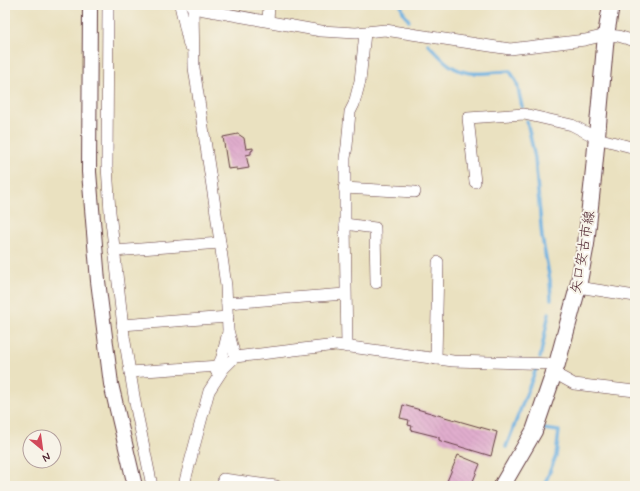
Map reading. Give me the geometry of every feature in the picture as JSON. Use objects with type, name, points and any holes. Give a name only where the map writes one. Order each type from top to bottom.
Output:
[{"type":"main road","name":"矢口安古市線","points":[[502,486],[534,431],[556,368],[578,287],[586,244],[606,35],[612,5]]},
{"type":"street","points":[[90,5],[89,172],[98,280],[112,384],[136,486]]},
{"type":"street","points":[[108,5],[106,166],[122,325],[152,486]]},
{"type":"street","points":[[180,5],[194,68],[216,206],[226,286],[228,317],[228,330],[222,357],[209,391],[184,486]]},
{"type":"street","points":[[268,21],[269,5]]},
{"type":"street","points":[[194,68],[192,7],[321,31],[356,33],[385,30],[510,49],[586,40],[606,35],[618,36],[635,41]]},
{"type":"street","points":[[346,347],[345,158],[350,112],[354,104],[360,81],[365,32]]},
{"type":"street","points":[[475,182],[468,118],[524,114],[572,125],[597,138],[635,148]]},
{"type":"street","points":[[344,188],[415,192]]},
{"type":"street","points":[[345,224],[375,228],[376,283]]},
{"type":"street","points":[[114,251],[220,243]]},
{"type":"street","points":[[436,359],[438,262]]},
{"type":"street","points":[[578,287],[635,296]]},
{"type":"street","points":[[227,303],[345,294]]},
{"type":"street","points":[[122,325],[228,317]]},
{"type":"street","points":[[228,330],[235,357]]},
{"type":"street","points":[[209,391],[224,368],[235,357],[336,345],[453,361],[556,368],[574,384],[635,391]]},
{"type":"street","points":[[130,372],[219,366]]},
{"type":"street","points":[[223,479],[276,486]]},
{"type":"building","points":[[238,134],[244,138],[246,149],[253,148],[251,154],[246,155],[249,168],[237,170],[237,168],[228,169],[223,137]]},
{"type":"building","points":[[403,405],[497,432],[491,456],[441,441],[439,440],[439,437],[411,430],[412,426],[408,425],[409,420],[400,418]]},
{"type":"building","points":[[458,455],[480,464],[471,486],[445,486]]},
{"type":"waterway","points":[[401,5],[403,12],[409,21]]},
{"type":"waterway","points":[[428,44],[445,61],[458,70],[472,73],[510,71],[517,83],[522,107]]},
{"type":"waterway","points":[[527,121],[535,158],[542,237],[550,280],[551,299]]},
{"type":"waterway","points":[[540,358],[549,313]]},
{"type":"waterway","points":[[506,447],[536,369]]},
{"type":"waterway","points":[[543,429],[559,431],[556,456],[544,486]]}]
